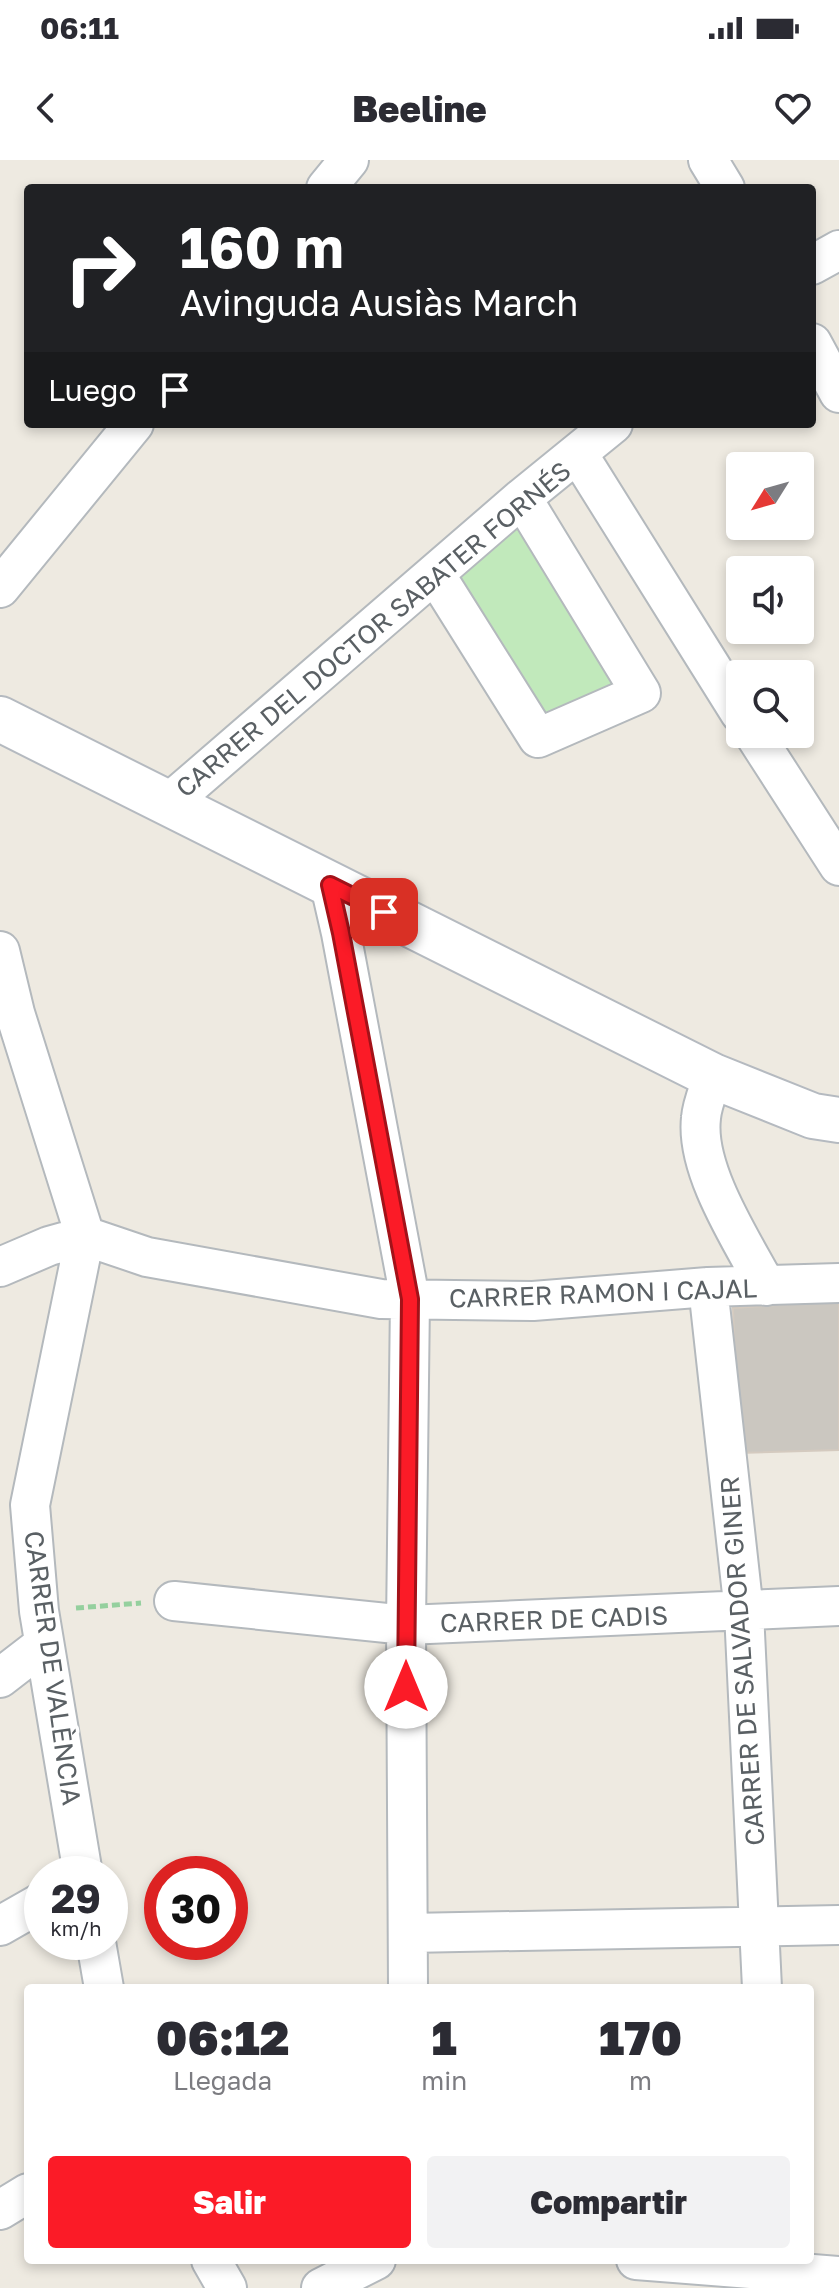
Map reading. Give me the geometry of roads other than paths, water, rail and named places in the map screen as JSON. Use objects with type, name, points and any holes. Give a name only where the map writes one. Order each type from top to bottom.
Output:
[{"type":"street","points":[[329,184],[349,160]]},
{"type":"street","points":[[708,160],[723,184]]},
{"type":"street","points":[[816,263],[839,250]]},
{"type":"street","points":[[816,350],[839,393]]},
{"type":"street","points":[[0,588],[131,428]]},
{"type":"street","name":"CARRER DEL DOCTOR SABATER FORNÉS","points":[[169,803],[522,498],[608,428]]},
{"type":"street","points":[[578,454],[726,691]]},
{"type":"street","points":[[435,574],[538,738],[641,693],[522,498]]},
{"type":"street","points":[[0,719],[713,1076],[813,1116],[839,1120]]},
{"type":"street","points":[[763,748],[839,866]]},
{"type":"street","points":[[330,885],[410,1299],[406,1625],[408,1984]]},
{"type":"street","name":"CARRER DE VALÈNCIA","points":[[0,951],[15,1013],[85,1236],[30,1505],[42,1628],[80,1856]]},
{"type":"street","points":[[713,1076],[701,1119],[705,1162],[717,1192],[766,1286]]},
{"type":"street","points":[[0,1267],[49,1246],[85,1236]]},
{"type":"street","name":"CARRER RAMON I CAJAL","points":[[85,1236],[147,1257],[381,1299],[533,1301],[708,1287],[839,1283]]},
{"type":"street","name":"CARRER DE SALVADOR GINER","points":[[708,1287],[744,1612],[762,1984]]},
{"type":"street","name":"CARRER DE CADIS","points":[[174,1601],[406,1625],[839,1606]]},
{"type":"street","points":[[0,1678],[42,1628]]},
{"type":"street","points":[[0,1926],[24,1912]]},
{"type":"street","points":[[409,1933],[759,1929],[839,1925]]},
{"type":"street","points":[[99,1960],[103,1984]]},
{"type":"street","points":[[0,2210],[24,2195]]},
{"type":"street","points":[[213,2264],[227,2288]]},
{"type":"street","points":[[321,2288],[368,2264]]},
{"type":"street","points":[[747,2264],[775,2265],[839,2276]]}]
